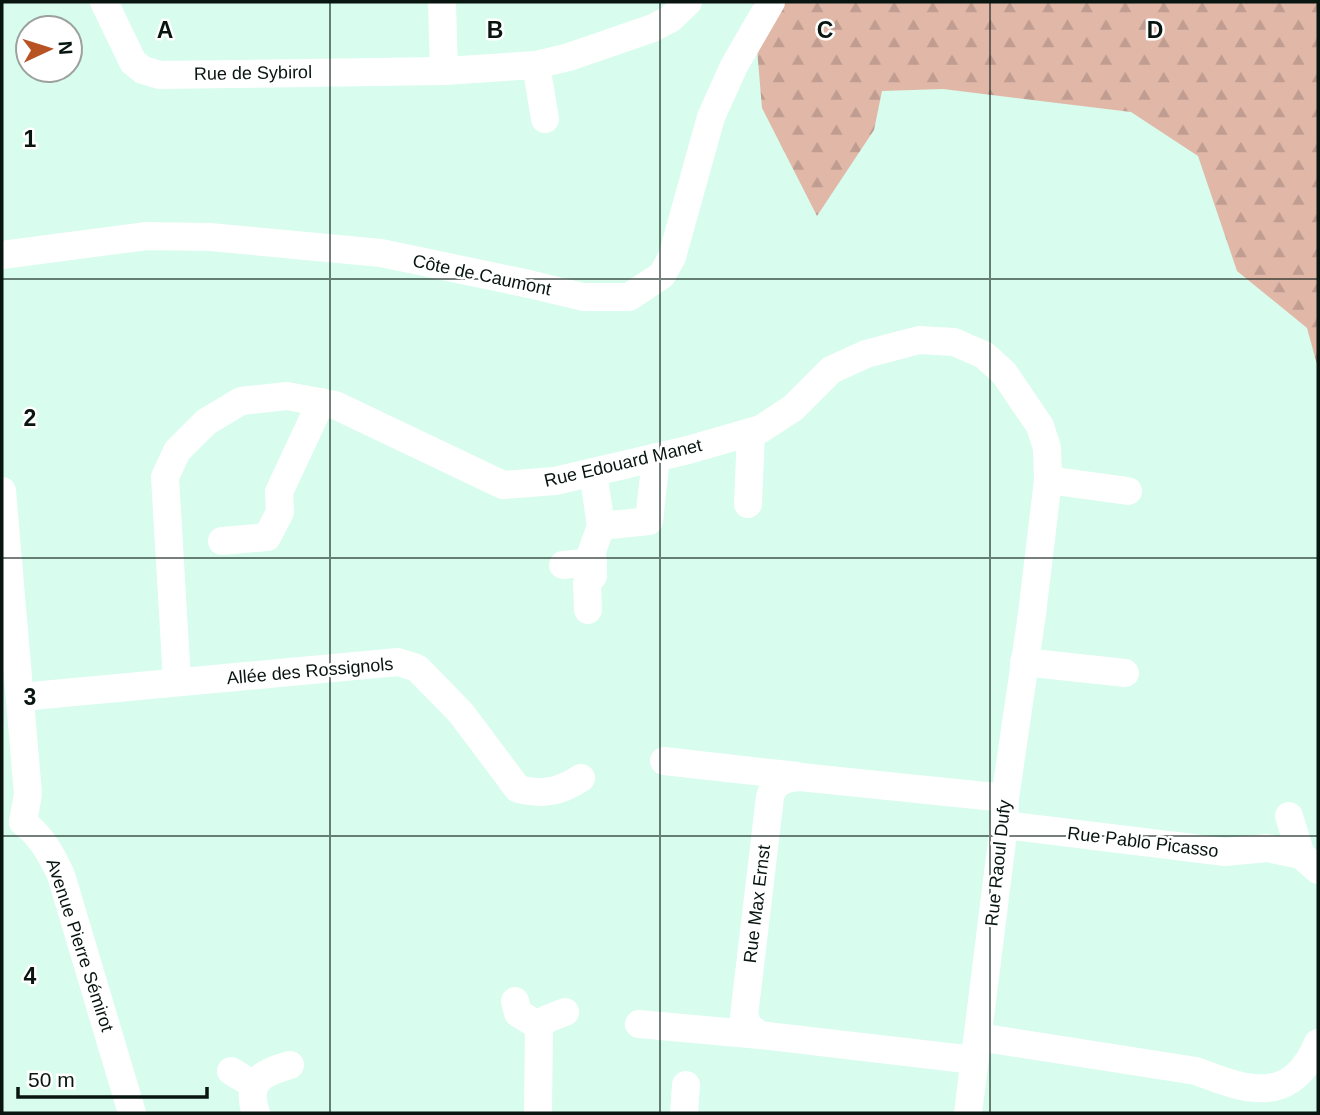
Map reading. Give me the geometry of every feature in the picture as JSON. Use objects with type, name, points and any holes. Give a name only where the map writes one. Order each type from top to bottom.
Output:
[{"type":"street","name":"Rue de Sybirol","points":[[103,2],[133,62],[143,70],[160,75],[444,71],[536,65],[569,57],[653,28],[670,19],[688,2]]},
{"type":"street","points":[[442,2],[444,71]]},
{"type":"street","name":"Côte de Caumont","points":[[2,255],[147,236],[210,237],[381,253],[583,297],[629,297],[662,275],[672,257],[711,117],[734,66],[771,2]]},
{"type":"street","points":[[536,65],[545,119]]},
{"type":"street","name":"Rue Edouard Manet","points":[[177,681],[165,477],[177,451],[206,422],[241,401],[288,396],[335,405],[503,485],[555,481],[761,429],[793,408],[831,369],[866,354],[919,340],[954,342],[984,355],[1004,373],[1040,426],[1047,448],[1048,480],[1032,614]]},
{"type":"street","points":[[222,541],[267,537],[280,512],[279,492],[321,402]]},
{"type":"street","points":[[748,504],[751,432]]},
{"type":"street","points":[[601,526],[649,521],[656,457]]},
{"type":"street","points":[[588,610],[587,583],[593,576],[592,551],[601,526],[593,472]]},
{"type":"street","points":[[1048,480],[1128,491]]},
{"type":"street","name":"Avenue Pierre Sémirot","points":[[2,491],[28,794],[13,822],[34,831],[49,849],[61,875],[132,1113]]},
{"type":"street","points":[[563,565],[593,562]]},
{"type":"street","name":"Rue Raoul Dufy","points":[[968,1113],[1004,811],[1032,614]]},
{"type":"street","name":"Allée des Rossignols","points":[[21,697],[398,662],[416,668],[461,713],[518,789],[533,793],[553,792],[564,789],[581,778]]},
{"type":"street","points":[[1024,662],[1125,673]]},
{"type":"street","points":[[664,761],[800,776],[1004,811]]},
{"type":"street","name":"Rue Max Ernst","points":[[760,1035],[749,1027],[744,1016],[769,797],[779,782],[800,776]]},
{"type":"street","name":"Rue Pablo Picasso","points":[[1004,811],[1225,852],[1267,848],[1310,862]]},
{"type":"street","points":[[1289,816],[1310,862]]},
{"type":"street","points":[[515,1001],[518,1013],[539,1026]]},
{"type":"street","points":[[538,1113],[539,1026],[547,1019],[565,1012]]},
{"type":"street","points":[[639,1024],[976,1049],[1196,1071],[1252,1090],[1282,1085],[1295,1077],[1311,1058],[1318,1043]]},
{"type":"street","points":[[256,1113],[243,1078],[290,1065]]},
{"type":"street","points":[[684,1113],[686,1085]]},
{"type":"street","points":[[1263,1113],[1282,1085]]},
{"type":"green space","points":[[753,2],[1318,2],[1318,368],[1307,328],[1237,271],[1198,156],[1131,112],[943,89],[882,91],[874,130],[817,216],[762,108]]}]
